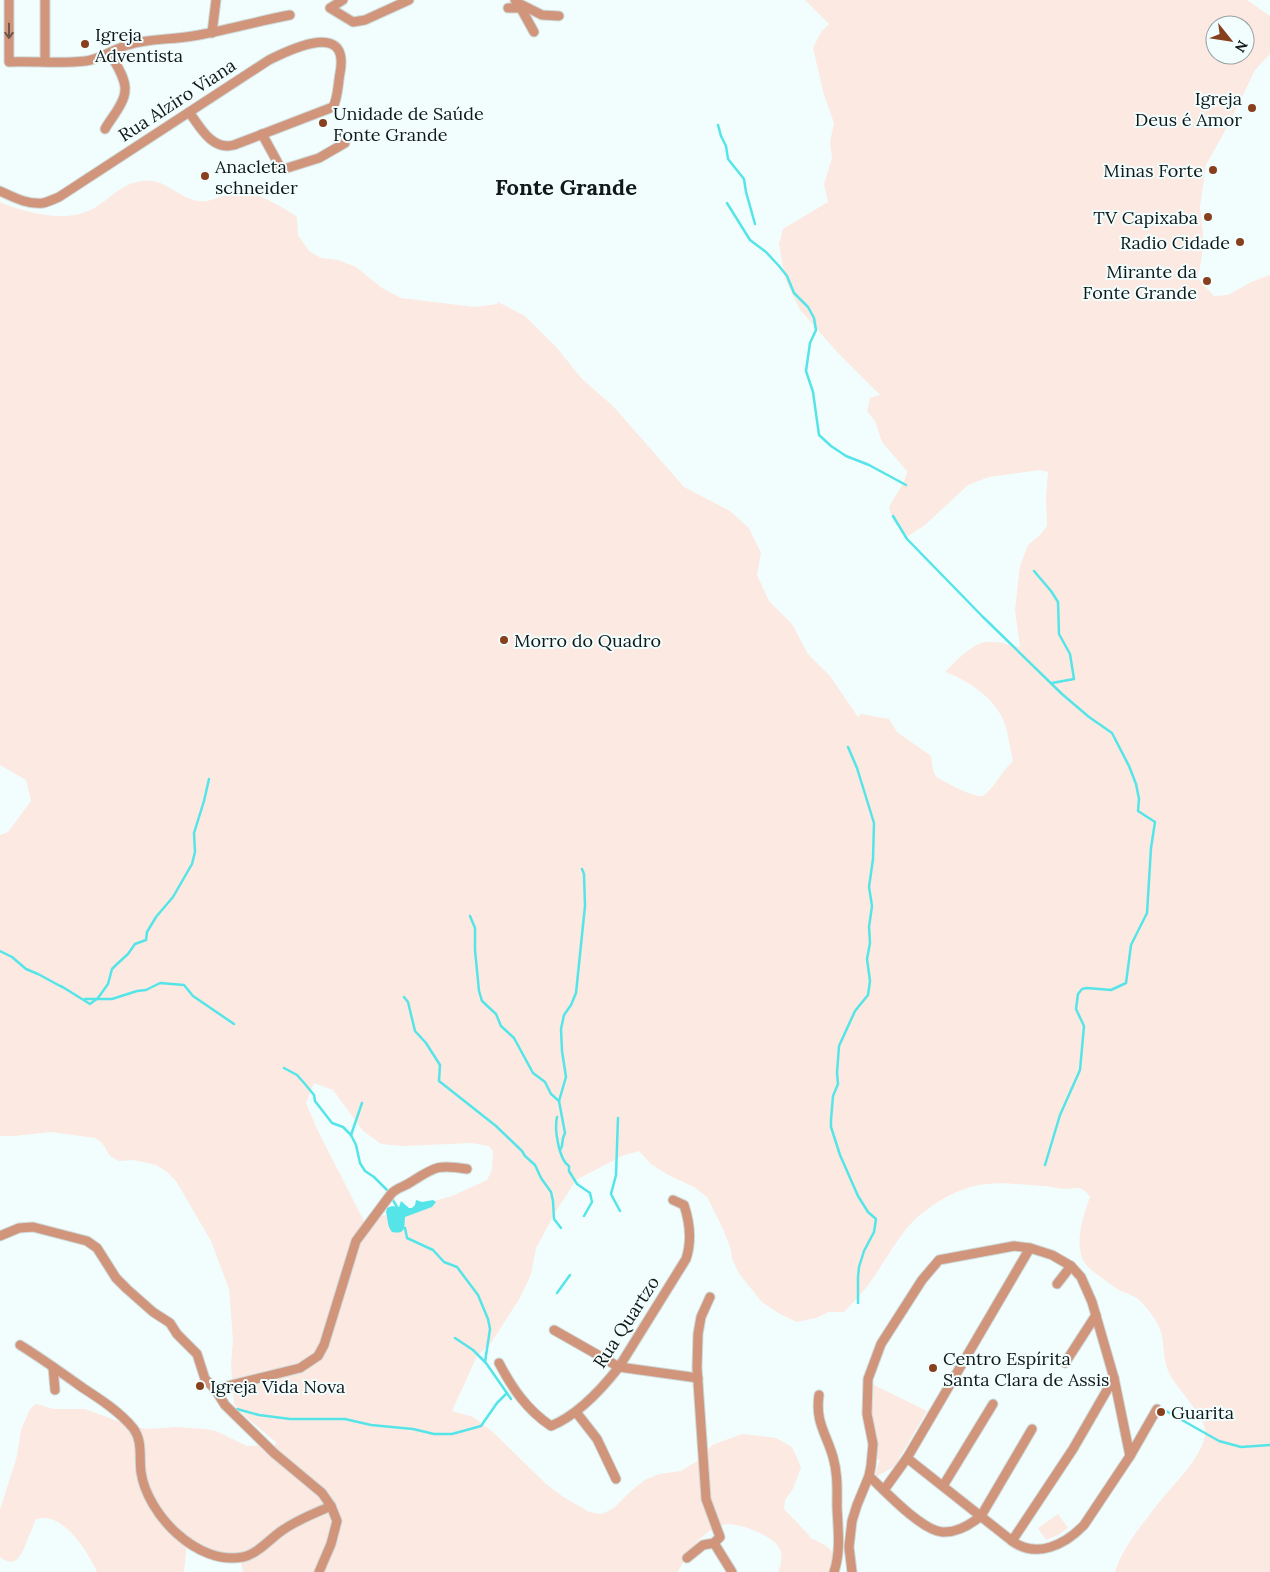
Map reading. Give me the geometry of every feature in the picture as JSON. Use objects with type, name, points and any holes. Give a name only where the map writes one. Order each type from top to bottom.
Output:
[{"type":"street","points":[[9,0],[9,62],[87,61],[128,45],[152,40],[212,33],[290,15]]},
{"type":"street","points":[[45,0],[45,61]]},
{"type":"street","points":[[212,33],[216,0]]},
{"type":"street","points":[[343,0],[330,8],[351,21],[365,20],[409,0]]},
{"type":"street","points":[[508,8],[518,4],[542,15],[559,16]]},
{"type":"street","points":[[518,4],[534,32]]},
{"type":"street","name":"Rua Alziro Viana","points":[[0,191],[30,202],[44,203],[59,197],[269,60],[285,52],[322,41],[331,42],[341,56],[342,65],[333,107],[262,134]]},
{"type":"street","points":[[105,129],[122,100],[125,90],[122,77],[110,53]]},
{"type":"street","points":[[189,112],[219,146],[227,147],[262,134],[279,165],[284,169],[319,158],[345,143]]},
{"type":"street","points":[[216,1389],[300,1368],[318,1356],[324,1345],[356,1241],[394,1190],[410,1183],[433,1167],[450,1166],[467,1169]]},
{"type":"street","name":"Rua Quartzo","points":[[499,1363],[511,1386],[523,1402],[551,1426],[563,1422],[576,1412],[607,1382],[619,1367],[686,1259],[690,1249],[688,1218],[684,1205],[673,1200]]},
{"type":"street","points":[[0,1236],[19,1228],[33,1227],[87,1241],[97,1248],[116,1278],[153,1312],[170,1324],[197,1354],[205,1379],[216,1389],[226,1405],[274,1453],[322,1492],[331,1506],[337,1520],[331,1544],[319,1572]]},
{"type":"street","points":[[852,1572],[849,1547],[852,1521],[870,1476],[873,1444],[867,1414],[868,1379],[881,1344],[922,1280],[939,1260],[1014,1246],[1030,1248],[1052,1255],[1071,1266],[1081,1277],[1096,1315],[1114,1378],[1130,1456]]},
{"type":"street","points":[[884,1490],[907,1458],[1030,1248]]},
{"type":"street","points":[[1057,1284],[1071,1266]]},
{"type":"street","points":[[687,1558],[703,1545],[714,1544],[720,1537],[706,1499],[698,1378],[698,1334],[701,1318],[710,1297]]},
{"type":"street","points":[[1065,1363],[1096,1315]]},
{"type":"street","points":[[554,1330],[619,1367],[698,1378]]},
{"type":"street","points":[[20,1345],[105,1403],[132,1427],[139,1437],[141,1472],[145,1490],[155,1508],[162,1519],[178,1534],[208,1554],[244,1557],[264,1546],[280,1532],[302,1518],[331,1506]]},
{"type":"street","points":[[54,1367],[55,1390]]},
{"type":"street","points":[[1016,1544],[1114,1378]]},
{"type":"street","points":[[819,1395],[819,1421],[834,1459],[837,1478],[839,1528],[838,1558],[834,1572]]},
{"type":"street","points":[[942,1486],[993,1404]]},
{"type":"street","points":[[907,1458],[1016,1544],[1027,1550],[1042,1549],[1064,1541],[1076,1534],[1091,1517],[1157,1409]]},
{"type":"street","points":[[576,1412],[597,1439],[616,1479]]},
{"type":"street","points":[[870,1476],[899,1505],[935,1531],[958,1530],[981,1516],[1032,1429]]},
{"type":"street","points":[[714,1544],[732,1572]]},
{"type":"shaded area","points":[[805,0],[1247,0],[1270,16],[1270,54],[1255,70],[1231,120],[1206,165],[1200,207],[1203,249],[1198,279],[1214,296],[1228,295],[1251,282],[1270,275],[1270,1572],[1115,1572],[1133,1537],[1195,1459],[1201,1449],[1205,1430],[1195,1409],[1169,1373],[1165,1361],[1162,1334],[1153,1316],[1140,1301],[1101,1278],[1087,1266],[1083,1259],[1080,1250],[1080,1232],[1090,1197],[1084,1190],[1078,1188],[1064,1189],[994,1183],[954,1193],[932,1206],[906,1229],[870,1282],[844,1312],[829,1312],[816,1318],[797,1322],[762,1302],[740,1275],[732,1259],[731,1250],[723,1229],[707,1197],[694,1187],[668,1175],[651,1164],[639,1151],[622,1156],[576,1180],[536,1248],[531,1274],[520,1298],[491,1343],[477,1356],[452,1411],[473,1417],[493,1432],[545,1483],[562,1496],[589,1512],[602,1514],[614,1508],[645,1480],[659,1474],[681,1471],[699,1460],[712,1445],[742,1434],[776,1438],[792,1447],[801,1467],[793,1489],[785,1500],[784,1509],[810,1538],[831,1550],[836,1558],[840,1572],[778,1572],[781,1564],[781,1555],[780,1549],[776,1544],[754,1530],[728,1524],[714,1528],[701,1538],[690,1551],[678,1572],[243,1572],[240,1559],[187,1543],[184,1572],[97,1572],[88,1554],[73,1534],[55,1520],[45,1518],[35,1520],[19,1558],[13,1562],[5,1560],[0,1557],[0,1510],[17,1456],[21,1430],[30,1409],[36,1404],[54,1409],[85,1409],[134,1427],[149,1429],[176,1427],[216,1431],[247,1446],[276,1445],[275,1443],[277,1443],[247,1418],[234,1404],[231,1365],[233,1340],[229,1289],[211,1241],[176,1181],[156,1165],[133,1160],[119,1161],[110,1156],[102,1143],[95,1138],[51,1132],[0,1136],[0,835],[8,832],[31,801],[26,780],[0,765],[0,202],[37,213],[63,216],[76,215],[88,211],[124,187],[142,181],[157,182],[198,201],[209,201],[239,191],[245,192],[269,201],[297,217],[298,235],[309,251],[321,258],[338,260],[356,267],[382,288],[401,298],[475,307],[497,304],[498,302],[525,316],[557,348],[582,379],[613,406],[684,487],[730,511],[749,528],[761,553],[757,575],[769,601],[792,624],[808,654],[830,676],[858,717],[861,714],[889,719],[897,732],[931,756],[932,766],[938,778],[977,796],[983,796],[1013,761],[1005,724],[998,711],[986,696],[962,679],[945,672],[957,660],[981,643],[996,642],[1020,647],[1015,610],[1020,566],[1028,545],[1047,526],[1046,497],[1048,472],[1040,470],[989,477],[968,485],[925,525],[908,536],[898,527],[894,520],[889,508],[907,471],[882,442],[875,421],[867,411],[870,398],[880,395],[839,354],[800,310],[785,279],[779,244],[783,229],[828,202],[824,184],[832,158],[830,142],[834,123],[824,95],[813,48],[821,32],[829,24]],"holes":[[[314,1083],[333,1090],[363,1131],[381,1144],[404,1146],[471,1143],[489,1146],[493,1151],[492,1170],[487,1180],[452,1196],[364,1221],[317,1129],[306,1103]]]},
{"type":"shaded area","points":[[872,1384],[927,1411],[894,1467],[877,1476],[875,1474],[880,1460],[876,1459],[871,1418]]},
{"type":"shaded area","points":[[1058,1514],[1068,1528],[1046,1540],[1038,1528]]},
{"type":"water","points":[[416,1200],[422,1202],[433,1200],[436,1202],[432,1207],[405,1217],[404,1229],[397,1233],[392,1232],[389,1227],[387,1208],[392,1206],[399,1207],[401,1201],[409,1208],[412,1208]]},
{"type":"waterway","points":[[718,125],[726,146],[728,159],[744,179],[755,224]]},
{"type":"waterway","points":[[727,203],[750,240],[766,252],[779,266],[787,276],[794,293],[808,307],[814,318],[816,330],[810,343],[806,371],[813,392],[819,435],[846,456],[869,465],[906,485]]},
{"type":"waterway","points":[[893,516],[907,539],[983,617],[1062,694],[1089,717],[1112,733],[1136,784],[1139,799],[1138,811],[1155,822],[1151,848],[1147,913],[1131,945],[1126,983],[1111,990],[1082,989],[1078,994],[1076,1009],[1084,1026],[1080,1070],[1060,1115],[1045,1165]]},
{"type":"waterway","points":[[1034,571],[1058,602],[1059,634],[1070,654],[1074,679],[1052,683]]},
{"type":"waterway","points":[[848,747],[857,768],[874,823],[873,859],[869,887],[872,906],[867,959],[870,981],[868,995],[855,1011],[839,1046],[838,1084],[833,1096],[831,1120],[831,1127],[840,1155],[858,1196],[868,1212],[876,1219],[874,1232],[864,1251],[859,1267],[858,1303]]},
{"type":"waterway","points":[[61,986],[90,1004],[98,998],[108,984],[112,969],[128,954],[135,944],[146,940],[147,932],[156,917],[173,897],[192,864],[195,852],[194,833],[209,779]]},
{"type":"waterway","points":[[559,1101],[566,1077],[561,1029],[564,1015],[576,993],[585,906],[584,874],[582,869]]},
{"type":"waterway","points":[[470,916],[475,928],[475,950],[479,991],[482,1001],[496,1014],[501,1026],[514,1038],[533,1073],[545,1082],[551,1094],[559,1101],[565,1133],[560,1150]]},
{"type":"waterway","points":[[0,951],[12,957],[26,969],[62,987]]},
{"type":"waterway","points":[[85,999],[112,999],[146,990],[160,983],[184,985],[193,996],[234,1024]]},
{"type":"waterway","points":[[404,997],[408,1002],[415,1031],[426,1043],[440,1065],[439,1081],[496,1126],[535,1165],[551,1192],[554,1219],[561,1228]]},
{"type":"waterway","points":[[284,1068],[297,1075],[305,1084],[332,1123],[343,1127],[351,1135],[356,1145],[360,1163],[365,1171],[387,1190],[397,1207]]},
{"type":"waterway","points":[[351,1135],[362,1103]]},
{"type":"waterway","points":[[557,1117],[557,1136],[562,1158],[569,1166],[569,1171],[577,1184],[590,1193],[592,1202],[584,1216]]},
{"type":"waterway","points":[[618,1118],[616,1175],[611,1194],[620,1211]]},
{"type":"waterway","points":[[405,1228],[407,1238],[433,1250],[444,1262],[457,1267],[478,1295],[490,1329],[485,1362]]},
{"type":"waterway","points":[[557,1293],[570,1275]]},
{"type":"waterway","points":[[455,1338],[473,1350],[486,1363],[511,1399]]},
{"type":"waterway","points":[[237,1409],[259,1415],[290,1419],[345,1419],[371,1425],[413,1429],[434,1434],[452,1434],[481,1426],[497,1403],[507,1393]]},
{"type":"waterway","points":[[1166,1411],[1219,1441],[1241,1447],[1270,1445]]},
{"type":"place","name":"Igreja Adventista","points":[[85,44]]},
{"type":"place","name":"Igreja Deus é Amor","points":[[1252,108]]},
{"type":"place","name":"Unidade de Saúde Fonte Grande","points":[[323,123]]},
{"type":"place","name":"Minas Forte","points":[[1213,170]]},
{"type":"place","name":"Anacleta schneider","points":[[205,176]]},
{"type":"place","name":"TV Capixaba","points":[[1208,217]]},
{"type":"place","name":"Radio Cidade","points":[[1240,242]]},
{"type":"place","name":"Mirante da Fonte Grande","points":[[1207,281]]},
{"type":"place","name":"Morro do Quadro","points":[[504,640]]},
{"type":"place","name":"Centro Espírita Santa Clara de Assis","points":[[933,1368]]},
{"type":"place","name":"Igreja Vida Nova","points":[[200,1386]]},
{"type":"place","name":"Guarita","points":[[1161,1412]]},
{"type":"district","name":"Fonte Grande","points":[[566,187]]}]
